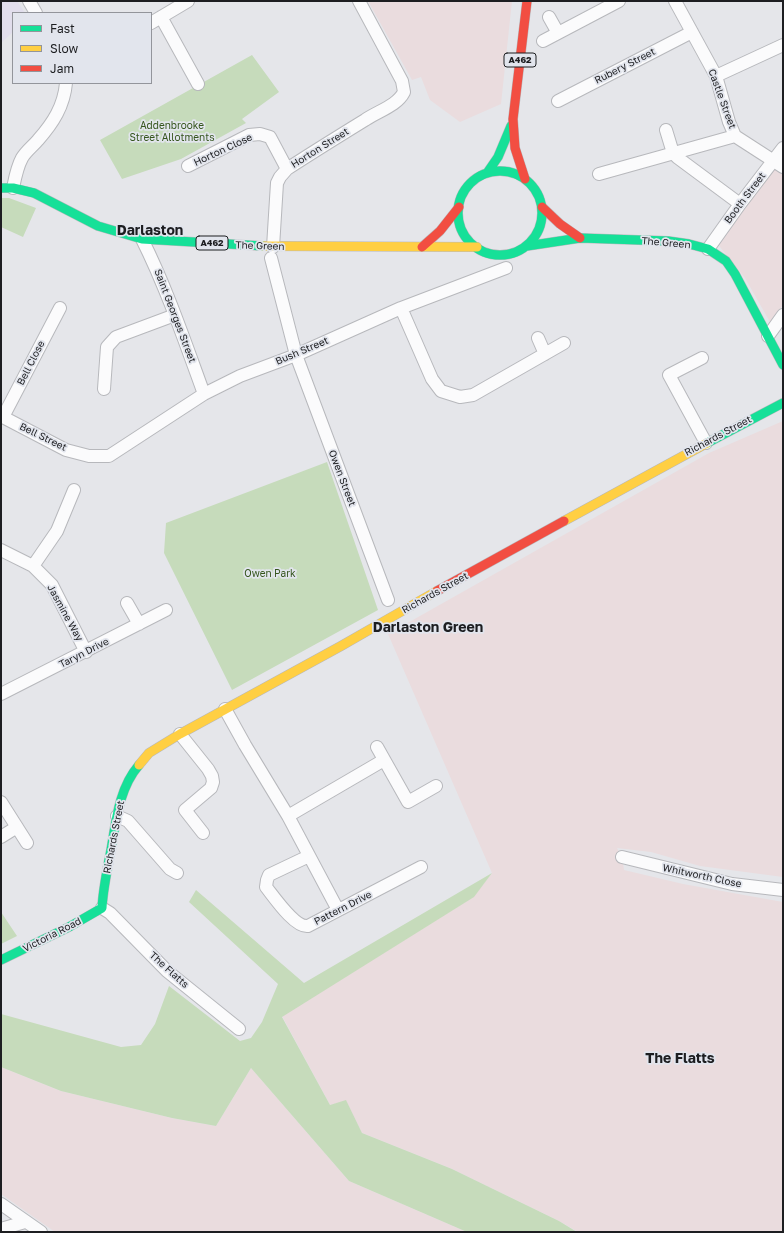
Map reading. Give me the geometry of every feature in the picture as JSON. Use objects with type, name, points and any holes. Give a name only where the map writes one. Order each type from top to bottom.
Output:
[{"type":"street","points":[[29,1],[35,12]]},
{"type":"street","points":[[188,1],[156,20],[198,84]]},
{"type":"street","name":"Horton Street","points":[[296,355],[272,252],[277,184],[280,177],[287,169],[366,119],[396,102],[401,98],[404,92],[402,81],[359,1]]},
{"type":"street","name":"A462","points":[[525,179],[515,148],[513,119],[526,1]]},
{"type":"street","points":[[543,41],[619,1]]},
{"type":"street","name":"Castle Street","points":[[675,1],[716,76],[729,122],[735,136],[778,164]]},
{"type":"street","points":[[549,17],[558,33]]},
{"type":"street","name":"Rubery Street","points":[[558,101],[692,32]]},
{"type":"street","points":[[716,76],[783,46]]},
{"type":"street","points":[[7,188],[22,159],[49,128],[58,114],[63,101],[66,84]]},
{"type":"street","name":"A462","points":[[487,173],[495,164],[505,143],[513,119]]},
{"type":"street","points":[[666,130],[673,153],[740,204]]},
{"type":"street","name":"Horton Close","points":[[188,166],[249,135],[260,134],[270,138],[287,169]]},
{"type":"street","points":[[599,174],[735,136]]},
{"type":"street","name":"Booth Street","points":[[708,249],[740,204],[778,164],[783,148]]},
{"type":"street","points":[[497,171],[512,173],[525,179],[538,194],[542,207],[542,221],[538,232],[527,246],[514,252],[499,255],[486,252],[476,247],[466,237],[462,230],[458,215],[462,195],[472,182],[487,173],[497,171]]},
{"type":"street","name":"The Green","points":[[7,188],[34,193],[98,226],[142,239],[272,252],[422,247]]},
{"type":"street","points":[[422,247],[440,231],[459,207]]},
{"type":"street","name":"The Green","points":[[542,207],[549,217],[559,226],[580,238]]},
{"type":"street","name":"The Green","points":[[527,246],[580,238],[668,241],[708,249],[726,261],[783,365]]},
{"type":"street","name":"Saint Georges Street","points":[[142,239],[155,264],[204,394]]},
{"type":"street","name":"A462","points":[[422,247],[476,247]]},
{"type":"street","name":"Bush Street","points":[[110,456],[204,394],[240,376],[296,355],[401,308],[506,268]]},
{"type":"street","name":"Bell Close","points":[[2,417],[60,308]]},
{"type":"street","points":[[401,308],[432,379],[441,391],[460,397],[473,395],[564,343]]},
{"type":"street","points":[[104,389],[107,347],[116,337],[175,315]]},
{"type":"street","points":[[768,336],[783,315]]},
{"type":"street","points":[[538,338],[545,354]]},
{"type":"street","name":"Owen Street","points":[[296,355],[388,600]]},
{"type":"street","points":[[702,358],[669,375],[706,443]]},
{"type":"street","name":"Richards Street","points":[[102,908],[117,816],[123,792],[132,773],[149,753],[180,734],[706,443],[783,403]]},
{"type":"street","name":"Bell Street","points":[[2,417],[66,450],[89,456],[110,456]]},
{"type":"street","points":[[33,566],[57,531],[74,490]]},
{"type":"street","name":"Jasmine Way","points":[[1,550],[33,566],[52,586],[86,652]]},
{"type":"street","points":[[127,603],[139,624]]},
{"type":"street","name":"Taryn Drive","points":[[1,694],[166,610]]},
{"type":"street","points":[[226,709],[245,745],[288,816],[338,910]]},
{"type":"street","points":[[180,734],[212,776],[213,782],[211,788],[185,810],[203,833]]},
{"type":"street","points":[[377,747],[408,802],[436,786]]},
{"type":"street","points":[[288,816],[384,760]]},
{"type":"street","points":[[1,802],[27,842]]},
{"type":"street","points":[[117,816],[128,821],[170,869],[178,874]]},
{"type":"street","points":[[1,837],[17,827]]},
{"type":"street","name":"Pattern Drive","points":[[309,856],[270,875],[266,880],[266,887],[296,923],[303,927],[308,926],[421,867]]},
{"type":"street","name":"Whitworth Close","points":[[622,857],[732,884],[783,890]]},
{"type":"street","name":"Victoria Road","points":[[1,960],[69,927],[102,908]]},
{"type":"street","name":"The Flatts","points":[[102,908],[110,913],[167,970],[239,1029]]},
{"type":"street","points":[[1,1204],[41,1232]]},
{"type":"street","points":[[1,1230],[25,1222]]},
{"type":"shaded area","points":[[1,1],[17,1],[24,12],[12,12],[12,33],[1,43]]},
{"type":"shaded area","points":[[368,1],[512,1],[501,104],[460,122],[430,100],[421,77],[412,80]]},
{"type":"shaded area","points":[[773,166],[783,173],[783,305],[770,322],[745,278],[716,242]]},
{"type":"shaded area","points":[[783,421],[783,877],[700,866],[651,852],[617,848],[622,857],[624,870],[683,884],[783,902],[783,1232],[578,1232],[559,1221],[452,1169],[362,1133],[346,1101],[330,1105],[282,1016],[473,897],[492,873],[388,634],[709,453]]},
{"type":"shaded area","points":[[1,1067],[61,1091],[172,1118],[216,1126],[251,1068],[349,1181],[467,1232],[55,1232],[1,1194]]},
{"type":"green space","name":"Addenbrooke Street Allotments","points":[[252,55],[279,92],[242,119],[246,123],[181,159],[122,179],[100,140]]},
{"type":"green space","points":[[1,198],[9,198],[36,208],[23,237],[1,227]]},
{"type":"green space","name":"Owen Park","points":[[327,462],[378,610],[232,690],[164,553],[166,523]]},
{"type":"green space","points":[[492,873],[474,897],[282,1017],[330,1105],[346,1100],[362,1133],[452,1169],[559,1221],[577,1232],[467,1232],[349,1181],[251,1068],[216,1126],[172,1118],[61,1091],[1,1067],[1,1014],[121,1047],[141,1045],[155,1024],[169,986],[240,1041],[251,1038],[262,1022],[278,984],[189,902],[196,890],[304,983]]},
{"type":"green space","points":[[1,912],[17,936],[1,944]]},
{"type":"traffic: fast","points":[[487,173],[498,157],[511,126]]},
{"type":"traffic: fast","points":[[500,171],[516,174],[530,183],[539,197],[542,213],[539,229],[530,243],[516,252],[500,255],[484,252],[470,243],[461,229],[458,213],[461,197],[470,183],[484,174],[500,171]]},
{"type":"traffic: fast","points":[[1,188],[13,188],[34,193],[98,226],[142,239],[263,246]]},
{"type":"traffic: fast","points":[[527,246],[580,238],[668,241],[708,249],[726,261],[735,274],[783,365]]},
{"type":"traffic: fast","points":[[707,443],[783,403]]},
{"type":"traffic: fast","points":[[1,960],[69,927],[102,908],[105,879],[119,805],[127,784],[139,765]]},
{"type":"traffic: slow","points":[[263,246],[477,247]]},
{"type":"traffic: slow","points":[[564,521],[707,443]]},
{"type":"traffic: slow","points":[[139,765],[149,753],[180,734],[341,646],[437,591]]},
{"type":"traffic: jam","points":[[525,179],[515,148],[513,119],[527,1]]},
{"type":"traffic: jam","points":[[422,247],[440,231],[459,207]]},
{"type":"traffic: jam","points":[[542,207],[560,224],[580,238]]},
{"type":"traffic: jam","points":[[437,591],[564,521]]},
{"type":"district","name":"Darlaston","points":[[150,231]]},
{"type":"district","name":"Darlaston Green","points":[[428,628]]},
{"type":"district","name":"The Flatts","points":[[680,1059]]}]
